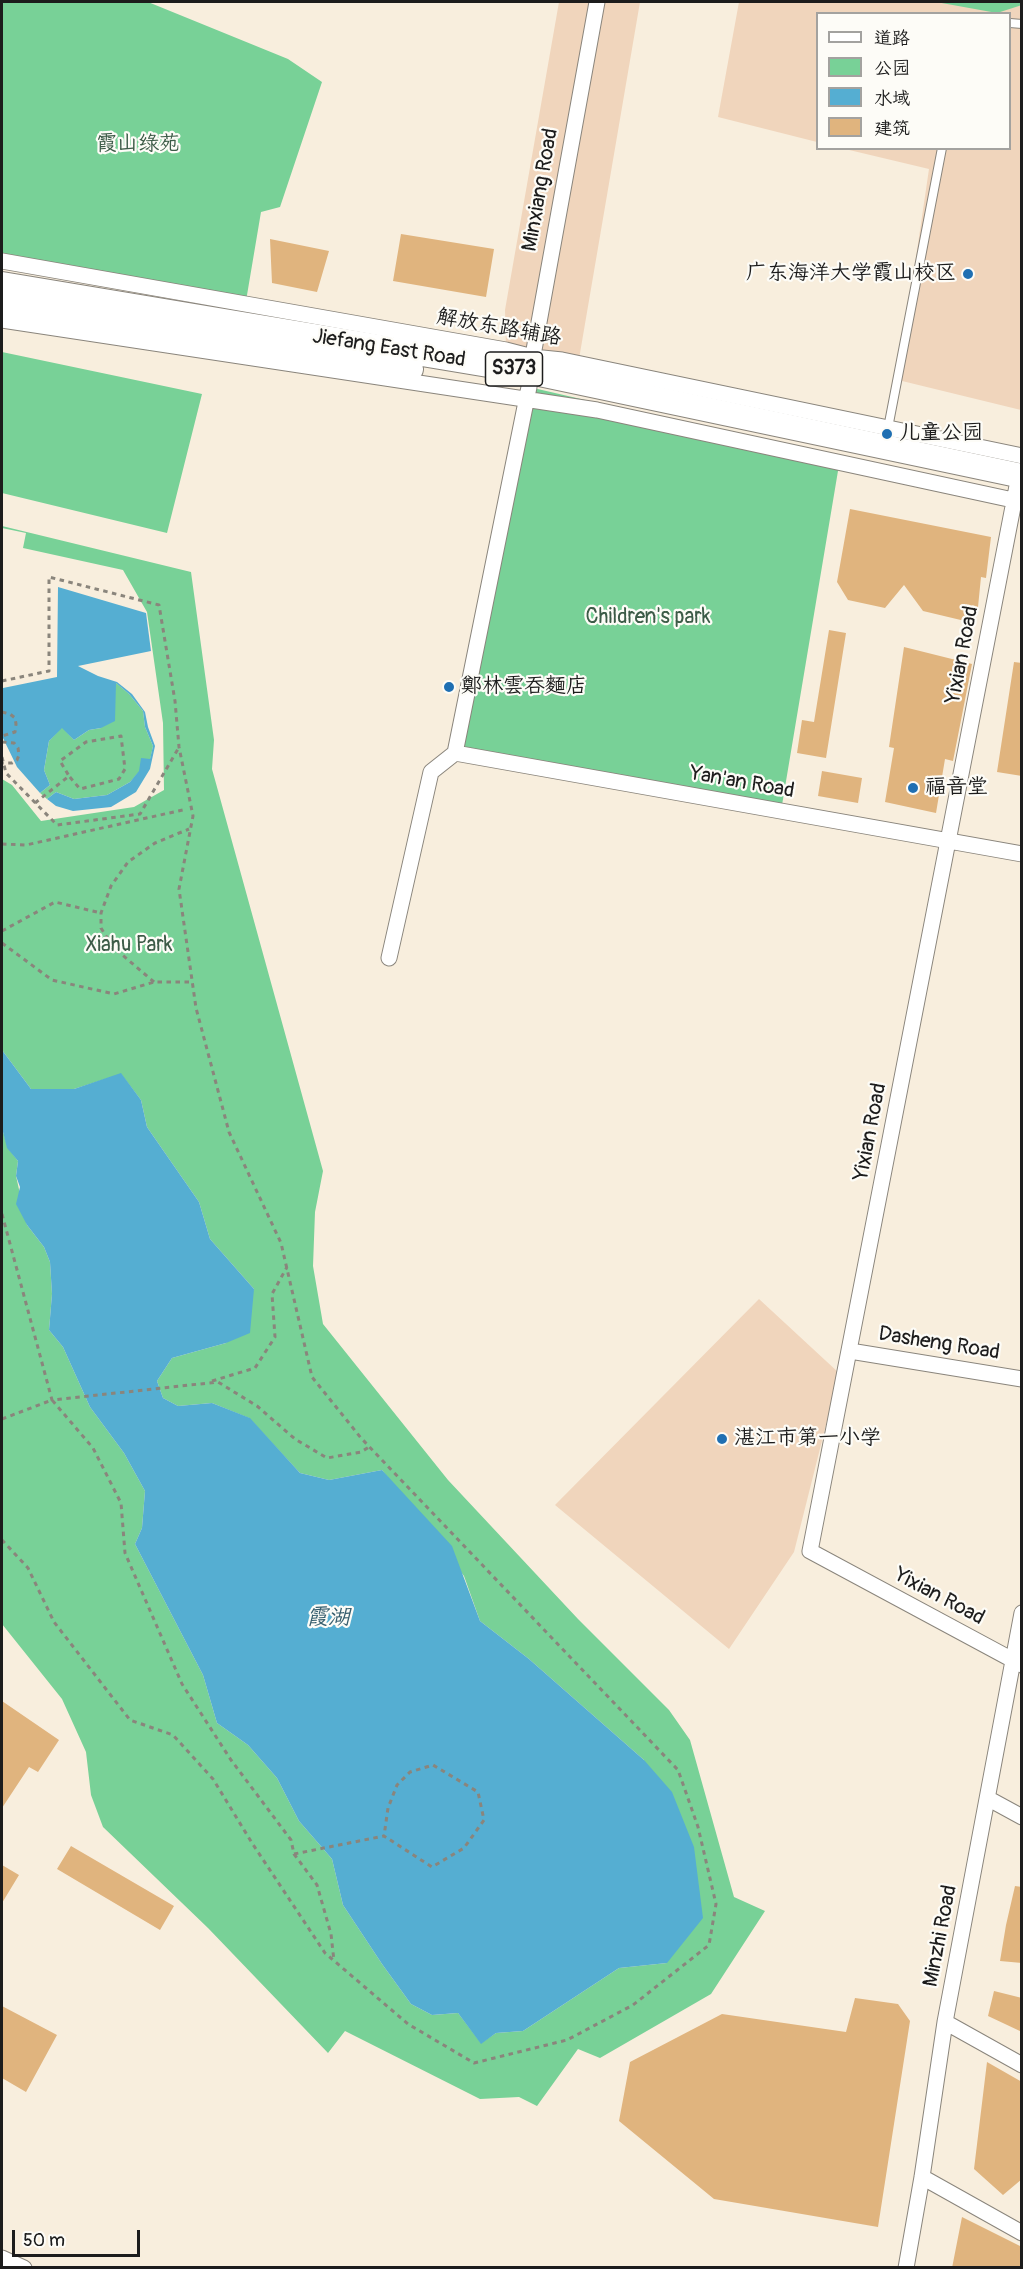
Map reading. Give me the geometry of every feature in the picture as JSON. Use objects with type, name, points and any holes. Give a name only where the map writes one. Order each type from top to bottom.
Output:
[{"type":"main road","name":"Jiefang East Road","points":[[2,284],[531,372],[1020,488]]},
{"type":"main road","name":"Jiefang East Road","points":[[2,307],[531,372]]},
{"type":"street","name":"Minxiang Road","points":[[455,753],[531,372],[597,2]]},
{"type":"street","name":"解放东路辅路","points":[[2,261],[506,350],[531,372],[562,360],[1022,456]]},
{"type":"street","points":[[2,320],[597,410],[1020,488]]},
{"type":"street","name":"Yixian Road","points":[[1018,1663],[810,1551],[1020,488]]},
{"type":"street","points":[[389,958],[431,771],[455,753]]},
{"type":"street","name":"Yan'an Road","points":[[455,753],[1022,854]]},
{"type":"street","name":"Dasheng Road","points":[[850,1351],[1022,1379]]},
{"type":"street","name":"Minzhi Road","points":[[906,2268],[945,2022],[988,1798],[1018,1663],[1022,1613]]},
{"type":"street","points":[[988,1798],[1022,1817]]},
{"type":"street","points":[[945,2022],[1022,2065]]},
{"type":"street","points":[[922,2177],[1022,2233]]},
{"type":"street","points":[[2,2258],[24,2268]]},
{"type":"lane","points":[[888,428],[942,150]]},
{"type":"path","points":[[2,681],[49,671],[50,577],[159,605],[175,701],[179,747],[193,816],[179,888],[196,1008],[229,1132],[281,1243],[312,1377],[369,1447],[678,1770],[698,1827],[716,1904],[709,1945],[633,2005],[567,2040],[474,2063],[408,2024],[325,1953],[252,1843],[213,1779],[173,1735],[130,1720],[54,1622],[27,1568],[2,1540]]},
{"type":"path","points":[[2,712],[15,718],[16,724],[15,732],[2,736]]},
{"type":"path","points":[[121,736],[125,769],[119,779],[80,789],[69,776],[60,761],[87,742],[121,736]]},
{"type":"path","points":[[2,742],[14,743],[19,755],[12,763],[2,764]]},
{"type":"path","points":[[2,757],[6,773],[57,825],[140,814],[179,747]]},
{"type":"path","points":[[35,803],[69,776]]},
{"type":"path","points":[[2,844],[26,845],[188,809]]},
{"type":"path","points":[[154,982],[113,947],[101,928],[101,913],[111,886],[128,862],[154,843],[189,830]]},
{"type":"path","points":[[2,931],[56,902],[101,913]]},
{"type":"path","points":[[2,943],[52,980],[114,994],[154,982],[192,982]]},
{"type":"path","points":[[2,1214],[52,1400],[93,1448],[121,1503],[125,1553],[182,1684],[231,1760],[291,1840],[294,1854],[317,1885],[331,1934],[334,1961]]},
{"type":"path","points":[[208,1382],[255,1368],[275,1337],[272,1294],[287,1267]]},
{"type":"path","points":[[2,1419],[52,1400],[218,1382],[257,1406],[295,1439],[327,1458],[361,1452],[369,1447]]},
{"type":"path","points":[[294,1854],[384,1836],[432,1867],[464,1848],[484,1820],[478,1792],[434,1765],[410,1772],[397,1785],[388,1808],[384,1836]]},
{"type":"shaded area","points":[[559,2],[640,2],[579,359],[506,350],[505,310]]},
{"type":"shaded area","name":"广东海洋大学霞山校区","points":[[739,2],[1021,2],[1021,410],[898,380],[929,169],[849,150],[1011,150],[1011,12],[816,12],[816,142],[718,117]]},
{"type":"shaded area","name":"湛江市第一小学","points":[[759,1299],[839,1373],[794,1552],[729,1649],[555,1505]]},
{"type":"green space","name":"霞山绿苑","points":[[2,2],[148,2],[288,59],[322,82],[280,207],[261,212],[246,301],[2,260]]},
{"type":"green space","points":[[936,2],[1021,2],[1022,5],[1000,12]]},
{"type":"green space","points":[[2,352],[202,394],[167,533],[2,493]]},
{"type":"green space","name":"Children's park","points":[[529,387],[840,459],[781,811],[455,753]]},
{"type":"green space","name":"Xiahu Park","points":[[2,526],[191,572],[214,740],[212,769],[323,1171],[315,1212],[313,1266],[323,1324],[448,1480],[578,1619],[669,1710],[690,1740],[734,1897],[765,1911],[711,1994],[600,2058],[578,2049],[537,2106],[519,2097],[480,2099],[345,2031],[328,2053],[208,1928],[103,1827],[91,1795],[86,1752],[62,1699],[2,1624],[2,1128],[8,1148],[18,1161],[16,1176],[27,1225],[44,1247],[50,1262],[52,1294],[49,1330],[63,1347],[90,1407],[124,1453],[145,1491],[142,1528],[135,1544],[203,1675],[217,1723],[248,1745],[277,1778],[299,1821],[332,1859],[343,1905],[411,2004],[432,2015],[458,2013],[481,2043],[496,2033],[523,2031],[619,1968],[667,1963],[644,1760],[529,1659],[480,1621],[464,1576],[382,1470],[329,1480],[300,1473],[249,1418],[212,1403],[178,1406],[163,1398],[157,1381],[172,1358],[226,1343],[254,1289],[210,1239],[199,1202],[147,1127],[141,1100],[121,1074],[74,1089],[31,1089],[2,1050],[2,779],[12,785],[41,821],[134,807],[164,790],[163,723],[147,612],[123,570],[23,548],[26,533],[2,528]]},
{"type":"green space","points":[[115,682],[143,711],[145,727],[153,746],[150,760],[130,782],[107,795],[74,799],[56,792],[47,799],[40,793],[50,785],[44,770],[49,741],[62,727],[74,740],[89,730],[101,728]]},
{"type":"water","points":[[58,587],[146,613],[151,651],[78,666],[117,682],[132,694],[145,712],[155,746],[150,769],[136,792],[111,807],[73,811],[56,806],[47,799],[56,792],[74,799],[107,795],[130,782],[139,771],[141,758],[150,759],[153,746],[145,727],[143,711],[116,683],[115,721],[101,728],[89,730],[74,740],[62,728],[49,741],[44,770],[50,785],[40,793],[17,767],[2,736],[3,688],[57,677]]},
{"type":"water","name":"霞湖","points":[[2,1050],[31,1089],[74,1089],[121,1073],[141,1100],[147,1127],[199,1202],[210,1239],[254,1289],[250,1333],[226,1343],[172,1358],[157,1381],[163,1398],[178,1406],[212,1403],[250,1418],[300,1473],[329,1480],[382,1470],[452,1546],[480,1621],[529,1659],[644,1760],[672,1792],[694,1847],[703,1918],[667,1963],[619,1968],[523,2031],[496,2033],[481,2044],[458,2013],[432,2015],[411,2004],[343,1905],[332,1859],[299,1821],[277,1778],[248,1745],[217,1723],[203,1675],[135,1544],[142,1528],[145,1491],[124,1453],[90,1407],[63,1347],[49,1330],[52,1294],[50,1262],[44,1247],[27,1225],[16,1204],[20,1187],[16,1176],[18,1161],[7,1148],[2,1128]]},
{"type":"building","points":[[401,234],[494,249],[486,297],[393,281]]},
{"type":"building","points":[[270,239],[329,251],[317,292],[272,283]]},
{"type":"building","points":[[850,509],[991,537],[986,578],[981,577],[978,607],[965,621],[923,611],[904,585],[885,608],[848,600],[837,582]]},
{"type":"building","points":[[829,630],[846,633],[826,758],[797,753],[802,720],[814,722]]},
{"type":"building","points":[[904,647],[972,664],[953,761],[945,759],[936,813],[885,802],[894,748],[889,747]]},
{"type":"building","points":[[1014,662],[1022,663],[1022,776],[997,772]]},
{"type":"building","points":[[822,771],[862,778],[858,803],[818,796]]},
{"type":"building","points":[[2,1701],[59,1740],[38,1772],[29,1767],[2,1808]]},
{"type":"building","points":[[71,1846],[174,1906],[160,1930],[57,1869]]},
{"type":"building","points":[[2,1865],[19,1875],[2,1903]]},
{"type":"building","points":[[1015,1886],[1022,1887],[1022,1963],[1000,1961]]},
{"type":"building","points":[[994,1991],[1022,1998],[1022,2032],[988,2016]]},
{"type":"building","points":[[855,1998],[898,2004],[910,2021],[878,2227],[714,2199],[619,2121],[630,2062],[722,2014],[846,2032]]},
{"type":"building","points":[[2,2006],[57,2035],[26,2092],[2,2078]]},
{"type":"building","points":[[987,2062],[1022,2082],[1022,2179],[1003,2195],[974,2169]]},
{"type":"building","points":[[962,2217],[1022,2247],[1022,2268],[952,2268]]},
{"type":"place","name":"广东海洋大学霞山校区","points":[[968,274]]},
{"type":"place","name":"儿童公园","points":[[887,434]]},
{"type":"place","name":"鄭林雲吞麵店","points":[[449,687]]},
{"type":"place","name":"福音堂","points":[[913,788]]},
{"type":"place","name":"湛江市第一小学","points":[[722,1439]]}]
